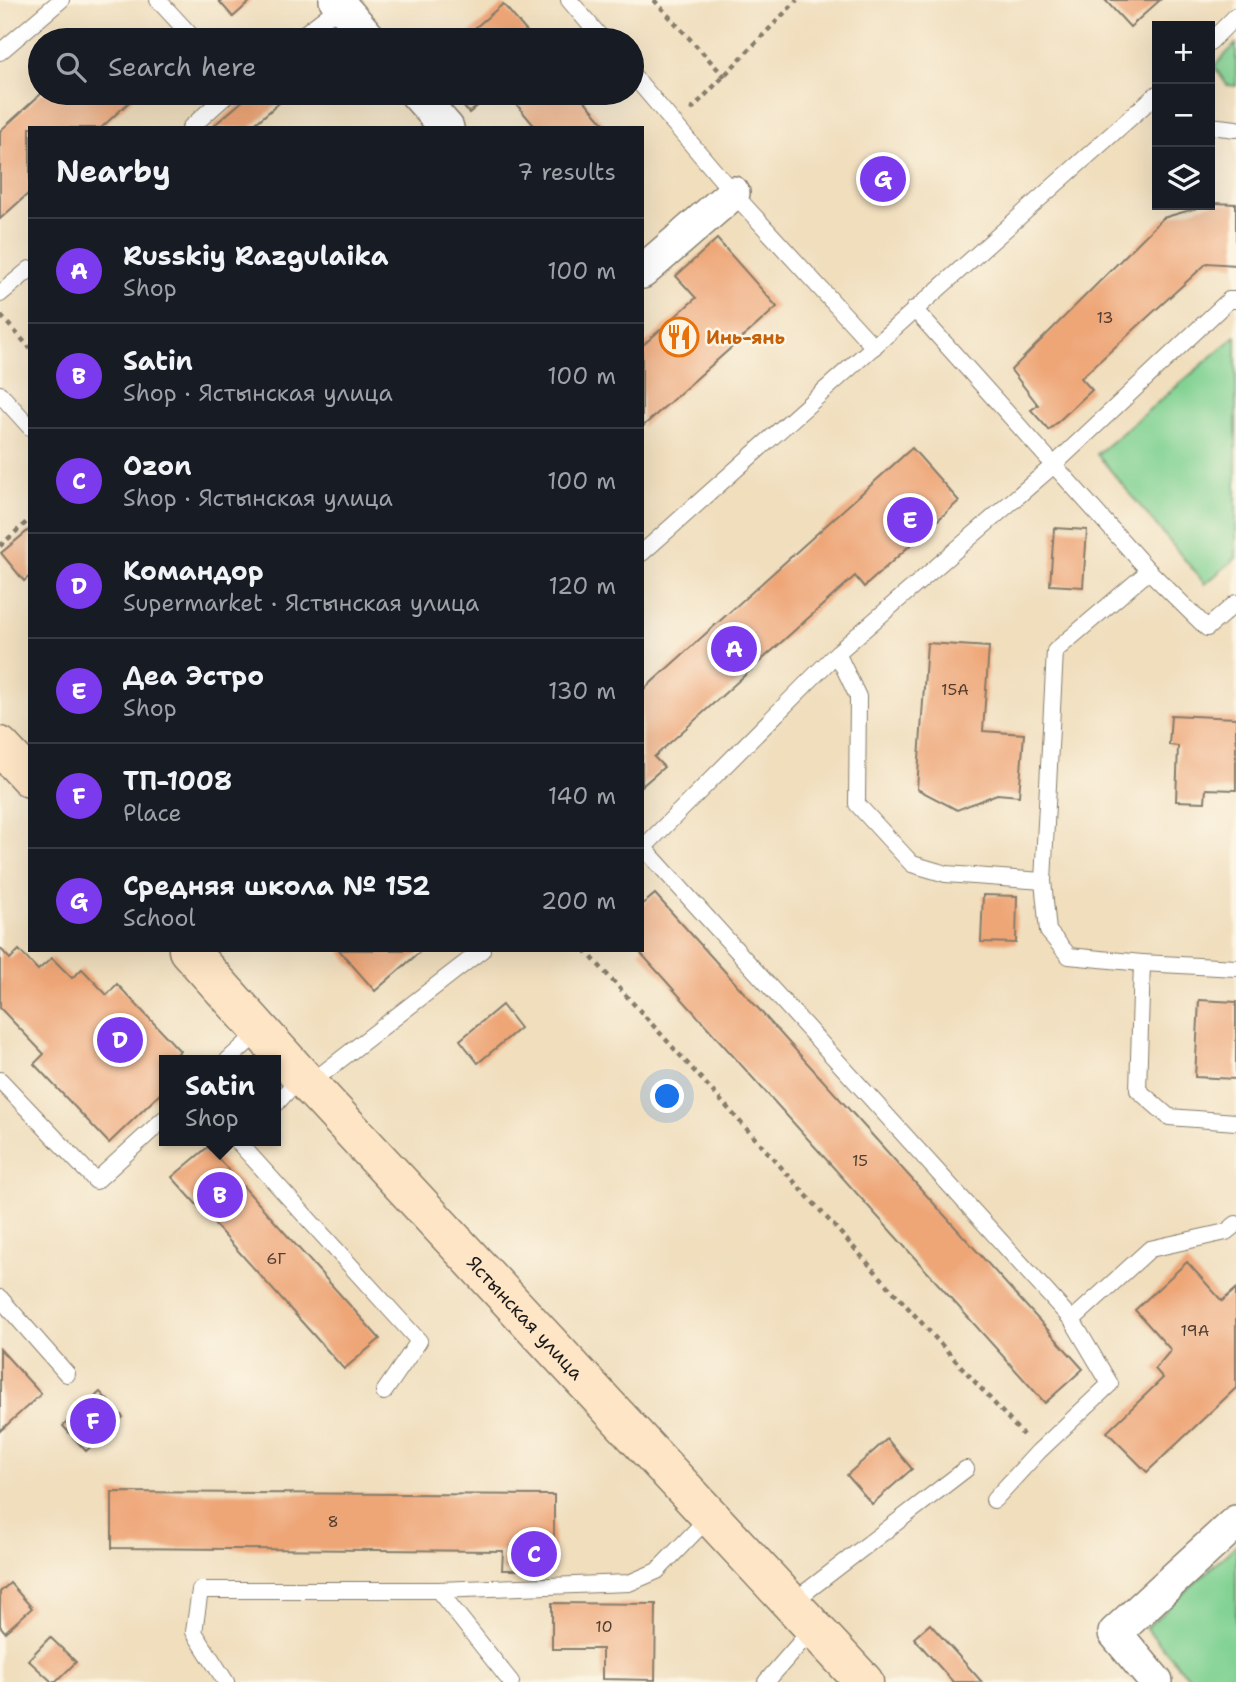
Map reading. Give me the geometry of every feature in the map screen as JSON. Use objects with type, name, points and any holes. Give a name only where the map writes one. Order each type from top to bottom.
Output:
[{"type":"main road","points":[[0,746],[28,776]]},
{"type":"main road","name":"Ястынская улица","points":[[200,954],[305,1080],[864,1682]]},
{"type":"street","points":[[343,2],[362,28]]},
{"type":"street","points":[[426,105],[444,126]]},
{"type":"street","points":[[644,270],[733,193]]},
{"type":"street","points":[[1156,1682],[1115,1633],[1236,1522]]},
{"type":"lane","points":[[28,28],[61,0]]},
{"type":"lane","points":[[158,0],[184,28]]},
{"type":"lane","points":[[569,0],[593,28]]},
{"type":"lane","points":[[311,28],[343,2]]},
{"type":"lane","points":[[1215,37],[1236,16]]},
{"type":"lane","points":[[0,52],[28,28]]},
{"type":"lane","points":[[644,88],[733,193],[874,347]]},
{"type":"lane","points":[[644,551],[1152,98]]},
{"type":"lane","points":[[192,126],[216,105]]},
{"type":"lane","points":[[1215,127],[1236,129]]},
{"type":"lane","points":[[0,294],[28,271]]},
{"type":"lane","points":[[644,848],[837,653],[1055,464],[1229,300],[1236,300]]},
{"type":"lane","points":[[914,309],[1149,571],[1207,628],[1236,603]]},
{"type":"lane","points":[[0,394],[28,424]]},
{"type":"lane","points":[[1149,571],[1055,651],[1043,881],[1048,931],[1069,956],[1236,968]]},
{"type":"lane","points":[[837,653],[858,697],[857,804],[912,864],[946,874],[1043,881]]},
{"type":"lane","points":[[644,850],[1072,1320],[1110,1384],[1038,1452],[995,1500]]},
{"type":"lane","points":[[281,1100],[479,952]]},
{"type":"lane","points":[[1142,963],[1138,1090],[1169,1116],[1236,1122]]},
{"type":"lane","points":[[234,1055],[261,1030]]},
{"type":"lane","points":[[0,1080],[96,1181],[159,1124]]},
{"type":"lane","points":[[242,1146],[419,1341],[384,1392]]},
{"type":"lane","points":[[1072,1320],[1150,1249],[1226,1232],[1236,1224]]},
{"type":"lane","points":[[0,1298],[67,1374]]},
{"type":"lane","points":[[766,1682],[802,1616],[966,1469]]},
{"type":"lane","points":[[226,1682],[194,1632],[200,1590],[438,1590],[629,1583],[657,1571],[710,1516]]},
{"type":"lane","points":[[438,1590],[511,1682]]},
{"type":"path","points":[[654,0],[725,78]]},
{"type":"path","points":[[676,126],[797,0]]},
{"type":"path","points":[[0,315],[28,346]]},
{"type":"path","points":[[0,546],[28,521]]},
{"type":"path","points":[[587,952],[1038,1452]]},
{"type":"green space","points":[[1236,44],[1236,86],[1227,85],[1215,65]]},
{"type":"green space","points":[[1236,336],[1236,558],[1205,584],[1097,454]]},
{"type":"green space","points":[[1236,1545],[1236,1682],[1193,1682],[1146,1628]]},
{"type":"building","points":[[218,0],[252,0],[233,17]]},
{"type":"building","points":[[1105,0],[1160,0],[1130,27]]},
{"type":"building","points":[[503,4],[524,28],[475,28]]},
{"type":"building","points":[[29,105],[126,105],[103,126],[28,126],[28,194],[0,219],[0,131]]},
{"type":"building","points":[[238,105],[277,105],[252,126],[213,126]]},
{"type":"building","points":[[462,105],[479,105],[469,113]]},
{"type":"building","points":[[517,105],[588,105],[606,126],[534,126]]},
{"type":"building","points":[[1215,203],[1236,204],[1236,265],[1207,263],[1081,378],[1092,390],[1049,430],[1031,410],[1038,405],[1011,370],[1163,218],[1190,210],[1215,210]]},
{"type":"building","points":[[717,239],[777,307],[644,425],[644,344],[696,298],[676,276]]},
{"type":"building","points":[[912,448],[959,501],[864,587],[855,576],[654,757],[664,767],[644,784],[644,689]]},
{"type":"building","points":[[1054,528],[1087,530],[1083,587],[1050,585]]},
{"type":"building","points":[[28,531],[28,578],[24,581],[1,553]]},
{"type":"building","points":[[927,643],[989,647],[983,731],[1024,734],[1019,796],[997,794],[957,810],[917,789]]},
{"type":"building","points":[[1171,715],[1236,718],[1236,790],[1206,789],[1205,802],[1176,801],[1178,746],[1169,745]]},
{"type":"building","points":[[655,894],[1083,1369],[1045,1403],[640,952],[644,952],[644,903]]},
{"type":"building","points":[[983,895],[1017,896],[1016,943],[981,942]]},
{"type":"building","points":[[0,948],[10,959],[19,950],[38,970],[52,958],[72,978],[82,969],[107,995],[117,984],[180,1051],[176,1055],[159,1055],[159,1095],[109,1143],[34,1064],[44,1054],[0,1008]]},
{"type":"building","points":[[341,952],[420,952],[375,991]]},
{"type":"building","points":[[1199,1000],[1236,1002],[1236,1079],[1195,1077]]},
{"type":"building","points":[[502,1005],[520,1028],[478,1063],[460,1040]]},
{"type":"building","points":[[208,1147],[380,1339],[344,1369],[172,1177]]},
{"type":"building","points":[[1187,1262],[1222,1301],[1236,1289],[1236,1388],[1147,1472],[1107,1432],[1163,1378],[1155,1369],[1171,1350],[1135,1310]]},
{"type":"building","points":[[0,1349],[41,1394],[0,1431]]},
{"type":"building","points":[[100,1392],[123,1417],[86,1451],[63,1426]]},
{"type":"building","points":[[887,1439],[912,1469],[872,1504],[847,1475]]},
{"type":"building","points":[[112,1492],[554,1495],[554,1570],[502,1570],[503,1551],[112,1548]]},
{"type":"building","points":[[10,1583],[32,1608],[5,1632],[0,1626],[0,1592]]},
{"type":"building","points":[[552,1603],[656,1604],[655,1680],[602,1679],[602,1649],[552,1649]]},
{"type":"building","points":[[930,1624],[982,1682],[953,1682],[914,1638]]},
{"type":"building","points":[[50,1637],[76,1662],[56,1682],[52,1682],[28,1660]]},
{"type":"place","name":"Средняя школа № 152","points":[[883,179]]},
{"type":"place","name":"Инь-янь","points":[[679,337]]},
{"type":"place","name":"Деа Эстро","points":[[910,520]]},
{"type":"place","name":"Russkiy Razgulaika","points":[[734,649]]},
{"type":"place","name":"Командор","points":[[120,1040]]},
{"type":"place","name":"Satin","points":[[220,1195]]},
{"type":"place","name":"ТП-1008","points":[[93,1421]]},
{"type":"place","name":"Ozon","points":[[534,1554]]}]
